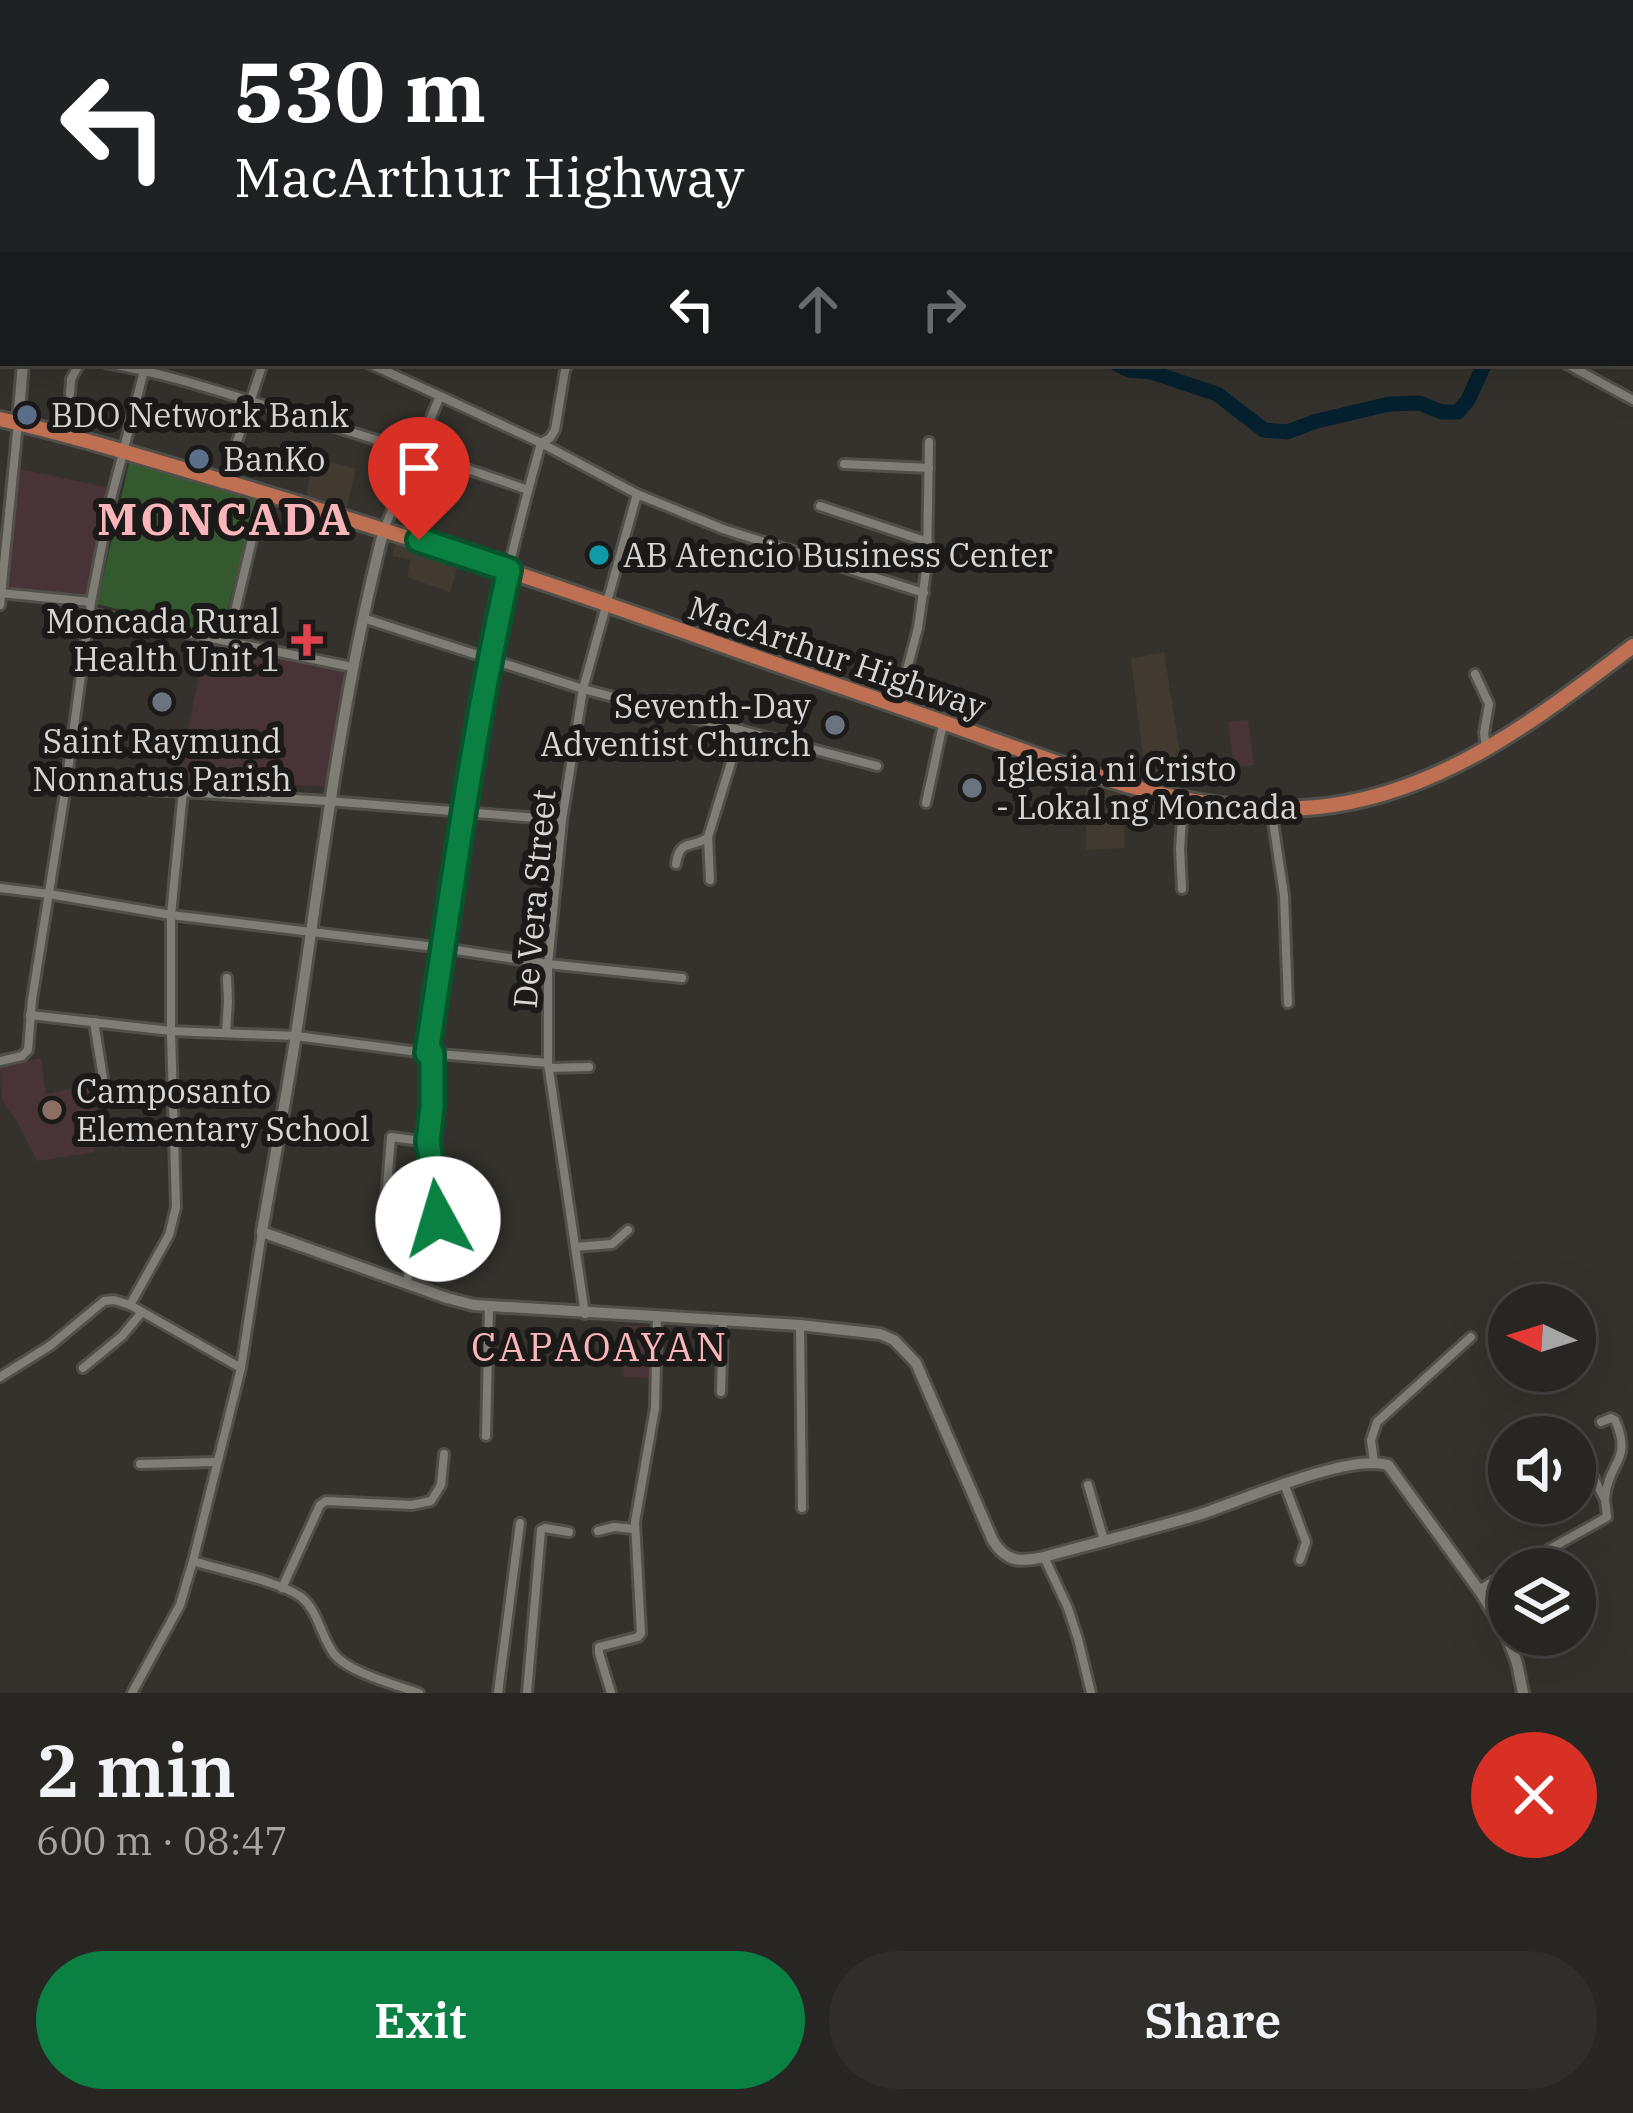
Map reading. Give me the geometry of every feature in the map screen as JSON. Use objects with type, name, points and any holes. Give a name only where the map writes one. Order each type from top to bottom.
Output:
[{"type":"highway","name":"MacArthur Highway","points":[[0,419],[224,481],[509,570],[1112,781],[1242,808],[1333,805],[1397,791],[1442,773],[1560,701],[1633,646]]},
{"type":"street","points":[[0,604],[4,496],[23,366]]},
{"type":"street","points":[[70,394],[78,366]]},
{"type":"street","points":[[224,481],[262,366]]},
{"type":"street","points":[[375,366],[541,443],[637,494],[723,530],[924,592]]},
{"type":"street","points":[[428,1142],[390,1139],[385,1212],[441,1217],[428,1142],[432,1107],[429,1053],[462,811],[509,570],[541,443],[555,430],[567,366]]},
{"type":"street","points":[[1571,366],[1633,400]]},
{"type":"street","points":[[0,1060],[26,1054],[91,607],[122,451],[145,367],[528,490]]},
{"type":"street","points":[[131,1693],[180,1605],[241,1368],[296,1036],[328,801],[362,618],[384,530],[440,395]]},
{"type":"street","points":[[896,708],[924,592],[929,442]]},
{"type":"street","points":[[844,464],[928,468]]},
{"type":"street","points":[[228,641],[263,493]]},
{"type":"street","name":"De Vera Street","points":[[585,1314],[549,1065],[548,964],[562,820],[583,689],[637,494]]},
{"type":"street","points":[[820,506],[928,542]]},
{"type":"street","points":[[1,593],[91,607],[352,667]]},
{"type":"street","points":[[362,618],[583,689],[877,766]]},
{"type":"street","points":[[1475,674],[1489,704],[1486,749]]},
{"type":"street","points":[[926,803],[943,724]]},
{"type":"street","points":[[710,880],[708,837],[741,730]]},
{"type":"street","points":[[67,785],[562,820]]},
{"type":"street","points":[[130,1305],[169,1235],[176,1207],[171,915],[183,791]]},
{"type":"street","points":[[1182,889],[1184,799]]},
{"type":"street","points":[[1271,808],[1284,895],[1288,1003]]},
{"type":"street","points":[[676,864],[685,845],[708,837]]},
{"type":"street","points":[[0,889],[171,915],[682,978]]},
{"type":"street","points":[[226,1032],[227,979]]},
{"type":"street","points":[[30,1015],[171,1031],[296,1036],[589,1067]]},
{"type":"street","points":[[86,1084],[103,1078],[94,1022]]},
{"type":"street","points":[[407,1282],[419,1218]]},
{"type":"street","points":[[574,1247],[612,1244],[628,1231]]},
{"type":"street","points":[[262,1232],[447,1298],[489,1307],[800,1325],[880,1334],[894,1340],[916,1364],[999,1551],[1018,1562],[1197,1515],[1327,1472],[1374,1462],[1388,1466],[1506,1634],[1522,1693]]},
{"type":"street","points":[[0,1377],[52,1345],[104,1301],[114,1300],[241,1368]]},
{"type":"street","points":[[486,1436],[489,1307]]},
{"type":"street","points":[[83,1368],[122,1336],[142,1312]]},
{"type":"street","points":[[611,1693],[599,1647],[641,1633],[634,1529],[655,1408],[657,1317]]},
{"type":"street","points":[[721,1392],[724,1321]]},
{"type":"street","points":[[800,1325],[802,1508]]},
{"type":"street","points":[[1374,1462],[1371,1439],[1377,1422],[1471,1337]]},
{"type":"street","points":[[1601,1422],[1615,1420],[1625,1448],[1609,1476],[1605,1500]]},
{"type":"street","points":[[281,1588],[320,1505],[430,1501],[441,1485],[444,1454]]},
{"type":"street","points":[[140,1464],[216,1462]]},
{"type":"street","points":[[1553,1548],[1603,1521],[1608,1513],[1596,1482]]},
{"type":"street","points":[[1088,1485],[1104,1540]]},
{"type":"street","points":[[1286,1486],[1306,1542],[1300,1560]]},
{"type":"street","points":[[498,1693],[520,1523]]},
{"type":"street","points":[[598,1531],[634,1529]]},
{"type":"street","points":[[527,1693],[541,1530],[568,1532]]},
{"type":"street","points":[[1044,1557],[1068,1608],[1091,1693]]},
{"type":"street","points":[[193,1561],[302,1598],[341,1660],[400,1689],[419,1693]]},
{"type":"street","points":[[1479,1590],[1488,1585]]},
{"type":"shaded area","points":[[315,457],[356,469],[347,508],[306,496]]},
{"type":"shaded area","points":[[19,469],[111,488],[86,597],[5,589]]},
{"type":"shaded area","points":[[396,541],[460,559],[450,592],[407,577],[411,560],[393,556]]},
{"type":"shaded area","points":[[206,642],[348,673],[327,787],[178,778]]},
{"type":"shaded area","points":[[1164,652],[1185,786],[1146,779],[1131,659]]},
{"type":"shaded area","points":[[1248,720],[1254,765],[1234,767],[1228,722]]},
{"type":"shaded area","points":[[1086,784],[1123,795],[1125,848],[1086,850]]},
{"type":"shaded area","name":"Camposanto Elementary School","points":[[41,1058],[46,1094],[90,1085],[100,1129],[95,1152],[37,1161],[2,1100],[0,1067]]},
{"type":"shaded area","points":[[624,1325],[655,1326],[653,1378],[623,1377]]},
{"type":"green space","points":[[129,463],[257,499],[221,634],[97,604]]},
{"type":"waterway","points":[[1121,366],[1217,394],[1264,430],[1287,432],[1389,404],[1419,403],[1458,412],[1484,366]]},
{"type":"place","name":"BDO Network Bank","points":[[27,415]]},
{"type":"place","name":"BanKo","points":[[199,459]]},
{"type":"place","name":"AB Atencio Business Center","points":[[599,555]]},
{"type":"place","name":"Moncada Rural Health Unit 1","points":[[307,640]]},
{"type":"place","name":"Saint Raymund Nonnatus Parish","points":[[162,702]]},
{"type":"place","name":"Seventh-Day Adventist Church","points":[[835,725]]},
{"type":"place","name":"Iglesia ni Cristo - Lokal ng Moncada","points":[[972,788]]},
{"type":"place","name":"Camposanto Elementary School","points":[[52,1110]]},
{"type":"district","name":"MONCADA","points":[[225,519]]},
{"type":"district","name":"CAPAOAYAN","points":[[600,1347]]},
{"type":"route","points":[[419,540],[509,570],[462,811],[427,1053],[432,1053],[428,1142],[441,1214],[438,1219]]}]
